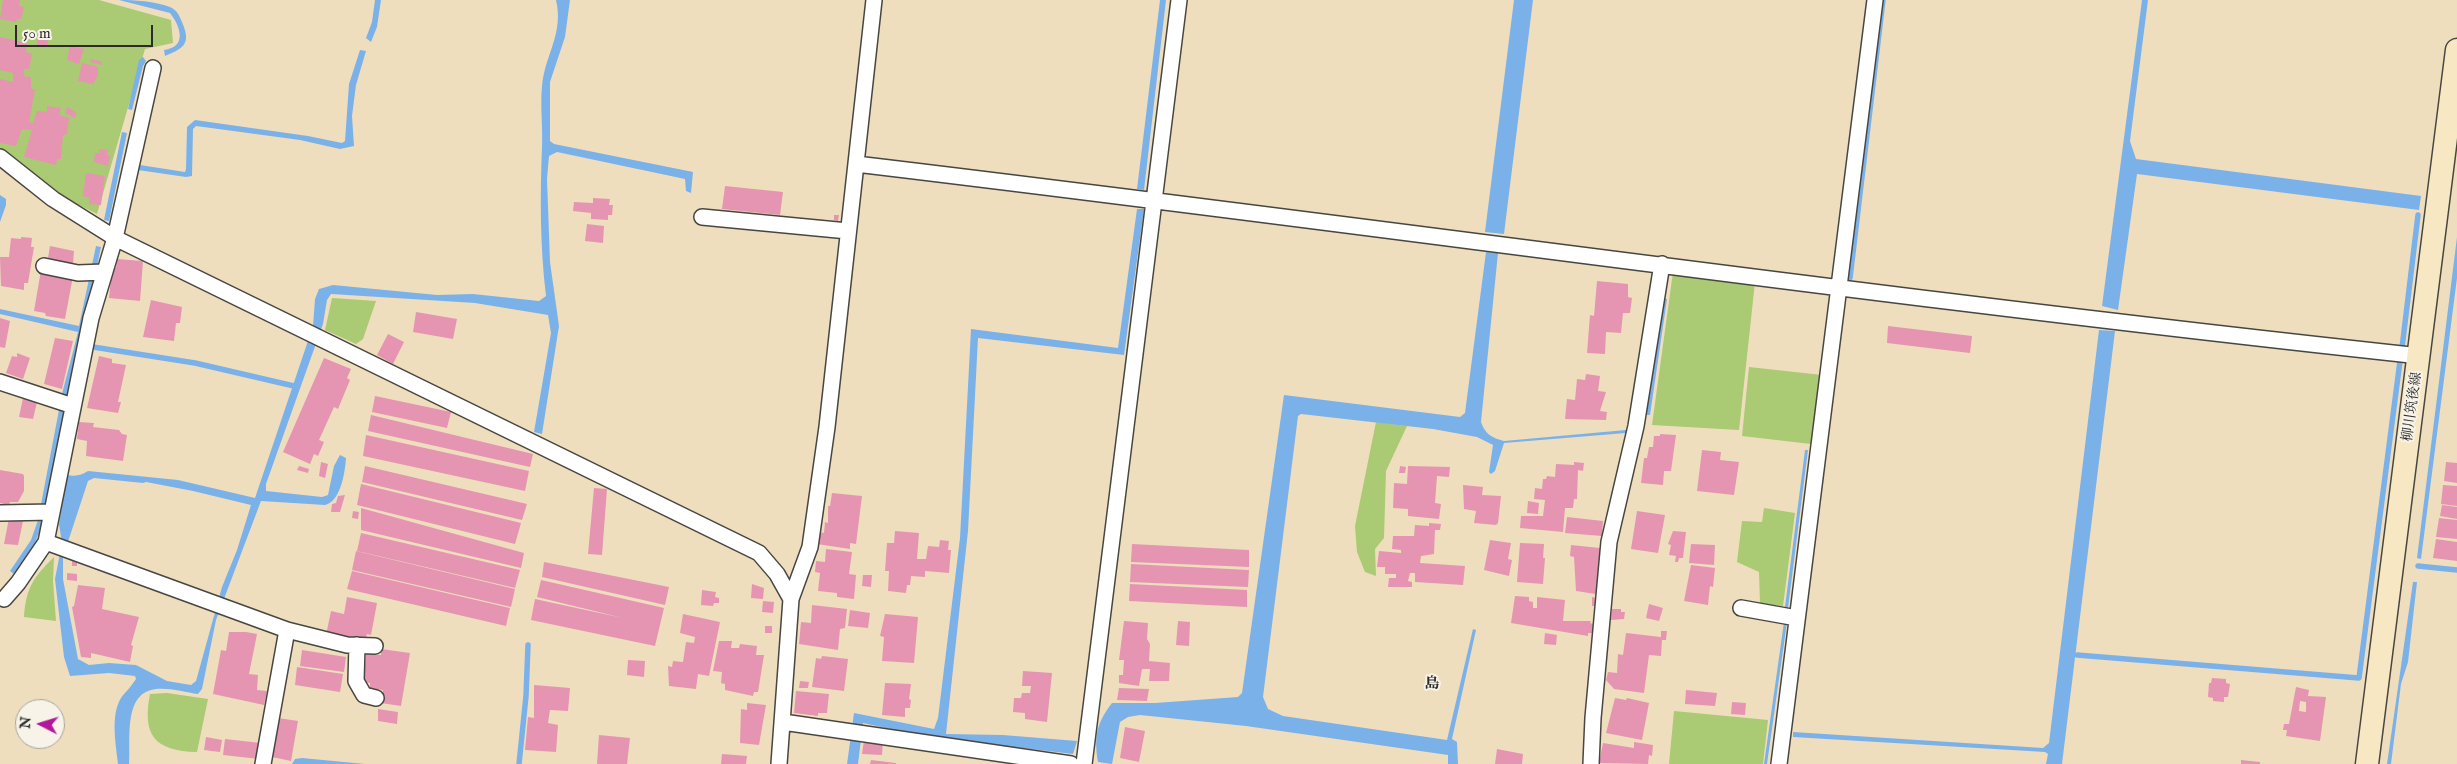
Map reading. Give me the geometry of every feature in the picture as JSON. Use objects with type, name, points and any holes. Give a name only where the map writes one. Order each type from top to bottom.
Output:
[{"type":"main road","name":"柳川筑後線","points":[[2367,764],[2420,356],[2457,50]]},
{"type":"street","points":[[779,764],[791,599],[810,547],[827,427],[874,0]]},
{"type":"street","points":[[1084,764],[1156,200],[1179,0]]},
{"type":"street","points":[[1779,764],[1875,0]]},
{"type":"street","points":[[4,598],[18,583],[46,542],[91,318],[115,238],[153,68]]},
{"type":"street","points":[[0,157],[53,199],[115,238],[759,553],[777,574],[791,599]]},
{"type":"street","points":[[856,164],[1156,200],[1839,287],[2420,356]]},
{"type":"street","points":[[702,217],[848,231]]},
{"type":"street","points":[[1591,764],[1593,718],[1609,542],[1636,426],[1662,264]]},
{"type":"street","points":[[44,266],[78,273],[104,272]]},
{"type":"street","points":[[0,382],[73,406]]},
{"type":"street","points":[[0,513],[52,512]]},
{"type":"street","points":[[46,542],[287,630],[347,645],[375,646]]},
{"type":"street","points":[[1741,608],[1798,618]]},
{"type":"street","points":[[263,764],[287,630]]},
{"type":"street","points":[[357,645],[356,681],[364,695],[376,698]]},
{"type":"street","points":[[783,722],[1071,764]]},
{"type":"green space","points":[[0,0],[99,0],[171,20],[173,43],[145,49],[97,214],[67,199],[0,150]]},
{"type":"green space","points":[[1673,272],[1755,282],[1739,430],[1652,425]]},
{"type":"green space","points":[[332,298],[376,301],[363,339],[356,344],[325,330]]},
{"type":"green space","points":[[1749,367],[1822,375],[1811,444],[1742,436]]},
{"type":"green space","points":[[1376,422],[1407,426],[1386,471],[1384,538],[1375,549],[1376,576],[1365,572],[1357,552],[1355,526]]},
{"type":"green space","points":[[1764,508],[1795,513],[1783,606],[1760,604],[1759,572],[1737,562],[1742,521],[1762,522]]},
{"type":"green space","points":[[54,557],[53,581],[56,621],[24,617],[32,583]]},
{"type":"green space","points":[[167,693],[208,699],[197,752],[170,748],[154,738],[148,720],[150,694]]},
{"type":"green space","points":[[1674,711],[1768,720],[1763,764],[1669,764]]},
{"type":"water","points":[[119,0],[151,2],[172,8],[179,15],[185,29],[186,40],[182,47],[165,56],[164,50],[176,45],[180,36],[177,24],[170,13]]},
{"type":"water","points":[[375,0],[381,0],[377,27],[371,42],[366,38],[372,22]]},
{"type":"water","points":[[556,0],[570,0],[565,37],[550,82],[550,141],[554,144],[693,172],[691,193],[686,191],[685,179],[557,152],[549,156],[547,179],[550,262],[559,326],[542,434],[534,432],[551,333],[548,315],[475,303],[331,294],[327,300],[323,324],[266,484],[266,491],[322,497],[328,495],[334,466],[340,455],[346,458],[343,478],[338,492],[335,498],[325,505],[261,501],[216,620],[202,689],[198,694],[156,689],[142,694],[132,711],[129,733],[129,764],[118,764],[115,738],[116,709],[119,701],[136,679],[135,676],[109,673],[70,676],[64,657],[55,579],[62,543],[59,524],[66,483],[51,479],[44,518],[35,543],[14,574],[10,571],[31,540],[38,520],[62,394],[78,332],[0,314],[0,309],[79,326],[96,246],[101,247],[53,472],[75,476],[88,471],[178,480],[255,498],[313,326],[315,299],[319,289],[333,285],[437,295],[473,294],[539,301],[546,296],[541,222],[541,94],[544,75],[556,34],[558,12]],"holes":[[[94,478],[193,491],[251,505],[237,550],[222,587],[196,681],[191,685],[167,681],[136,665],[109,663],[89,665],[78,659],[63,579],[63,557],[88,481]]]},
{"type":"water","points":[[1160,0],[1166,0],[1144,190],[1137,189]]},
{"type":"water","points":[[1514,0],[1533,0],[1504,234],[1485,232]]},
{"type":"water","points":[[2142,0],[2148,0],[2130,141],[2136,159],[2421,196],[2419,210],[2137,174],[2118,310],[2102,306]]},
{"type":"water","points":[[360,50],[366,51],[356,85],[352,116],[354,146],[340,149],[300,140],[196,126],[193,129],[192,176],[186,177],[138,170],[140,165],[185,172],[187,127],[195,120],[308,136],[342,143],[345,141],[349,84]]},
{"type":"water","points":[[143,57],[146,61],[143,66],[132,110],[128,109],[139,60]]},
{"type":"water","points":[[122,132],[127,133],[109,221],[104,220]]},
{"type":"water","points":[[0,195],[6,199],[6,205],[0,222]]},
{"type":"water","points":[[1137,209],[1144,209],[1124,355],[978,338],[968,531],[946,734],[1003,735],[1077,741],[1073,754],[922,736],[863,723],[858,764],[847,764],[854,713],[934,729],[938,718],[960,538],[971,329],[1118,348]]},
{"type":"water","points":[[2457,237],[2457,278],[2421,559],[2417,558]]},
{"type":"water","points":[[1486,252],[1498,253],[1481,422],[1485,430],[1493,437],[1504,441],[1626,430],[1626,433],[1504,443],[1495,471],[1491,474],[1489,472],[1493,445],[1477,437],[1433,429],[1301,414],[1298,416],[1263,697],[1268,709],[1283,716],[1447,740],[1473,629],[1476,630],[1452,739],[1457,742],[1458,764],[1448,764],[1448,755],[1246,726],[1140,715],[1128,717],[1120,722],[1112,764],[1098,762],[1096,738],[1099,724],[1112,703],[1155,703],[1238,697],[1242,693],[1284,395],[1460,417],[1465,413]]},
{"type":"water","points":[[1662,298],[1667,299],[1650,415],[1645,415]]},
{"type":"water","points":[[2099,330],[2115,331],[2062,764],[2046,764],[2048,754],[2045,752],[1793,737],[1793,732],[2043,748],[2049,743]]},
{"type":"water","points":[[1805,450],[1808,450],[1788,608],[1785,607]]},
{"type":"water","points":[[2413,582],[2417,582],[2408,662],[2401,684],[2391,764],[2387,764]]},
{"type":"water","points":[[1784,622],[1787,622],[1767,764],[1764,764]]},
{"type":"water","points":[[295,759],[365,764],[292,764]]},
{"type":"building","points":[[3,0],[20,0],[19,6],[24,7],[21,19],[17,19],[16,22],[0,19]]},
{"type":"building","points":[[37,34],[49,35],[47,46],[37,47]]},
{"type":"building","points":[[0,37],[27,43],[26,52],[32,54],[29,69],[24,69],[24,76],[31,77],[31,89],[35,89],[29,122],[33,123],[37,111],[47,112],[47,106],[61,108],[59,115],[69,118],[67,134],[63,135],[61,159],[57,159],[56,165],[24,157],[32,130],[22,129],[16,146],[0,143],[0,79],[13,82],[13,73],[0,70]]},
{"type":"building","points":[[70,46],[84,49],[79,64],[67,60]]},
{"type":"building","points":[[91,59],[102,62],[101,65],[90,62]]},
{"type":"building","points":[[82,63],[98,67],[98,75],[93,84],[78,81]]},
{"type":"building","points":[[67,107],[76,112],[75,118],[65,113]]},
{"type":"building","points":[[99,149],[108,150],[107,155],[110,156],[108,166],[94,162],[95,153],[99,153]]},
{"type":"building","points":[[86,173],[105,176],[101,205],[89,204],[89,198],[83,196]]},
{"type":"building","points":[[725,186],[783,192],[780,215],[722,209]]},
{"type":"building","points":[[593,198],[610,199],[609,205],[613,205],[612,215],[608,215],[608,220],[591,219],[591,213],[573,211],[574,202],[593,203]]},
{"type":"building","points":[[834,215],[839,215],[838,221],[834,220]]},
{"type":"building","points":[[587,224],[604,226],[603,243],[585,241]]},
{"type":"building","points":[[21,237],[32,238],[31,247],[34,247],[28,283],[24,283],[24,290],[1,286],[0,257],[9,257],[11,238],[21,239]]},
{"type":"building","points":[[50,246],[74,251],[73,264],[48,258]]},
{"type":"building","points":[[117,259],[143,261],[140,301],[109,298],[112,268],[116,268]]},
{"type":"building","points":[[41,270],[73,276],[65,319],[46,316],[45,313],[34,311]]},
{"type":"building","points":[[1597,281],[1628,284],[1628,297],[1632,298],[1630,313],[1623,313],[1621,333],[1606,332],[1605,354],[1587,353],[1590,315],[1594,316]]},
{"type":"building","points":[[151,300],[182,307],[180,323],[176,323],[174,341],[143,337]]},
{"type":"building","points":[[416,312],[457,319],[453,339],[413,332]]},
{"type":"building","points":[[0,318],[10,321],[5,348],[0,347]]},
{"type":"building","points":[[1888,326],[1972,336],[1970,353],[1887,343]]},
{"type":"building","points":[[388,334],[404,342],[393,364],[377,355]]},
{"type":"building","points":[[55,338],[73,341],[62,389],[44,384]]},
{"type":"building","points":[[17,353],[30,358],[23,379],[6,373],[12,356],[17,357]]},
{"type":"building","points":[[99,356],[112,359],[112,363],[126,365],[118,402],[121,402],[118,413],[87,408]]},
{"type":"building","points":[[324,358],[351,369],[347,378],[350,380],[338,409],[334,407],[319,440],[324,442],[318,456],[314,454],[310,464],[283,452]]},
{"type":"building","points":[[1586,374],[1600,376],[1598,391],[1606,392],[1600,411],[1607,412],[1606,420],[1565,419],[1567,399],[1575,400],[1577,379],[1585,380]]},
{"type":"building","points":[[375,396],[451,412],[447,428],[372,412]]},
{"type":"building","points":[[23,398],[37,402],[33,419],[19,417]]},
{"type":"building","points":[[371,415],[533,454],[530,467],[368,431]]},
{"type":"building","points":[[79,422],[94,423],[93,427],[119,430],[122,434],[127,435],[123,461],[86,456],[87,441],[77,439]]},
{"type":"building","points":[[1660,434],[1676,435],[1671,471],[1664,471],[1663,485],[1641,483],[1644,458],[1647,458],[1649,447],[1653,447],[1654,436],[1660,436]]},
{"type":"building","points":[[366,435],[529,471],[525,491],[363,456]]},
{"type":"building","points":[[1702,450],[1721,452],[1720,460],[1739,462],[1734,495],[1697,491]]},
{"type":"building","points":[[321,462],[328,464],[325,478],[319,476]]},
{"type":"building","points":[[1574,462],[1584,463],[1583,471],[1578,470],[1577,499],[1574,499],[1573,508],[1565,508],[1563,532],[1520,528],[1521,516],[1543,516],[1545,500],[1534,499],[1535,488],[1542,489],[1543,479],[1546,479],[1547,476],[1555,477],[1556,464],[1574,465]]},
{"type":"building","points":[[2446,462],[2457,463],[2457,483],[2444,481]]},
{"type":"building","points":[[299,466],[309,469],[308,473],[297,470]]},
{"type":"building","points":[[365,466],[527,504],[522,520],[362,482]]},
{"type":"building","points":[[1400,466],[1406,467],[1405,473],[1399,473]]},
{"type":"building","points":[[1408,466],[1450,467],[1449,477],[1437,476],[1435,503],[1441,504],[1439,519],[1408,516],[1408,509],[1393,508],[1394,483],[1407,484]]},
{"type":"building","points":[[0,470],[23,474],[24,491],[18,502],[10,502],[9,505],[0,503]]},
{"type":"building","points":[[361,484],[521,523],[515,544],[357,505]]},
{"type":"building","points":[[1463,485],[1483,487],[1482,495],[1501,496],[1498,523],[1496,525],[1474,523],[1476,511],[1464,509]]},
{"type":"building","points":[[2443,485],[2457,486],[2457,506],[2441,504]]},
{"type":"building","points":[[594,488],[607,489],[602,555],[588,554]]},
{"type":"building","points":[[832,493],[862,496],[856,544],[850,543],[850,549],[817,544],[818,532],[824,533],[825,522],[828,523],[828,506],[830,506]]},
{"type":"building","points":[[345,495],[340,512],[331,512],[332,504],[336,503],[338,496]]},
{"type":"building","points":[[1528,501],[1539,503],[1538,514],[1527,513]]},
{"type":"building","points":[[2442,505],[2457,507],[2457,519],[2440,516]]},
{"type":"building","points":[[361,508],[524,553],[521,568],[361,530]]},
{"type":"building","points":[[353,511],[359,512],[358,519],[352,518]]},
{"type":"building","points":[[1637,511],[1665,515],[1658,553],[1631,549]]},
{"type":"building","points":[[1567,517],[1603,521],[1602,536],[1565,533]]},
{"type":"building","points":[[9,518],[23,521],[18,545],[4,544]]},
{"type":"building","points":[[2439,518],[2457,520],[2457,539],[2436,537]]},
{"type":"building","points":[[1429,523],[1441,524],[1440,530],[1435,530],[1434,554],[1421,556],[1420,563],[1465,566],[1463,585],[1415,582],[1415,573],[1410,573],[1408,581],[1412,582],[1412,587],[1388,587],[1389,578],[1396,578],[1396,574],[1385,574],[1385,567],[1377,567],[1379,551],[1401,553],[1401,550],[1392,549],[1393,536],[1414,536],[1415,525],[1429,526]]},
{"type":"building","points":[[895,531],[919,533],[917,559],[926,559],[928,546],[939,547],[940,540],[949,541],[948,550],[951,550],[949,573],[925,571],[925,577],[911,576],[910,585],[907,585],[906,593],[888,591],[889,571],[885,571],[887,543],[894,543]]},
{"type":"building","points":[[1673,531],[1686,532],[1683,558],[1679,558],[1678,562],[1675,562],[1676,556],[1669,555],[1671,545],[1668,544]]},
{"type":"building","points":[[361,533],[520,570],[515,588],[357,551]]},
{"type":"building","points":[[2436,539],[2457,542],[2457,561],[2433,558]]},
{"type":"building","points":[[1490,540],[1511,543],[1508,559],[1512,560],[1509,576],[1484,570]]},
{"type":"building","points":[[1520,543],[1544,544],[1543,584],[1517,582]]},
{"type":"building","points":[[1132,544],[1249,550],[1249,567],[1131,562]]},
{"type":"building","points":[[1691,544],[1715,545],[1714,565],[1689,563]]},
{"type":"building","points":[[1571,545],[1600,548],[1596,594],[1576,591],[1574,557],[1570,556]]},
{"type":"building","points":[[826,549],[852,552],[849,574],[856,575],[854,599],[837,597],[837,593],[818,591],[820,573],[815,572],[816,561],[825,562]]},
{"type":"building","points":[[356,551],[515,589],[511,607],[352,570]]},
{"type":"building","points":[[72,560],[77,561],[77,566],[72,566]]},
{"type":"building","points":[[544,562],[669,587],[665,605],[542,577]]},
{"type":"building","points":[[1131,564],[1249,570],[1248,587],[1130,582]]},
{"type":"building","points":[[1691,565],[1715,568],[1713,587],[1710,586],[1708,605],[1684,601]]},
{"type":"building","points":[[352,571],[510,608],[506,626],[347,589]]},
{"type":"building","points":[[67,573],[77,574],[77,581],[67,580]]},
{"type":"building","points":[[863,575],[872,575],[871,587],[862,586]]},
{"type":"building","points":[[541,580],[664,608],[655,646],[531,620],[535,599],[623,618],[537,597]]},
{"type":"building","points":[[752,584],[764,588],[763,599],[751,598]]},
{"type":"building","points":[[1130,584],[1247,590],[1247,607],[1129,601]]},
{"type":"building","points":[[78,585],[105,588],[102,609],[139,617],[131,645],[133,646],[130,662],[91,653],[91,658],[81,657],[72,607],[74,606]]},
{"type":"building","points":[[702,590],[716,592],[715,597],[719,598],[719,603],[714,603],[713,606],[701,605]]},
{"type":"building","points":[[1515,596],[1529,597],[1529,601],[1533,602],[1533,608],[1537,608],[1537,597],[1565,600],[1563,621],[1591,621],[1593,633],[1588,633],[1588,636],[1511,623]]},
{"type":"building","points":[[347,597],[377,603],[371,635],[367,634],[364,644],[326,635],[331,611],[344,614]]},
{"type":"building","points":[[1592,597],[1596,598],[1595,606],[1592,606]]},
{"type":"building","points":[[763,601],[774,602],[773,613],[762,612]]},
{"type":"building","points":[[1649,604],[1663,608],[1659,621],[1646,618]]},
{"type":"building","points":[[812,605],[847,609],[845,628],[840,629],[838,650],[799,644],[801,622],[811,623]]},
{"type":"building","points":[[1612,609],[1621,609],[1621,612],[1625,612],[1624,619],[1611,620]]},
{"type":"building","points":[[850,610],[870,613],[868,628],[848,626]]},
{"type":"building","points":[[683,614],[720,622],[709,676],[698,674],[696,689],[669,686],[668,666],[672,667],[673,661],[683,662],[686,642],[694,643],[695,637],[680,633]]},
{"type":"building","points":[[885,614],[918,617],[914,663],[882,661],[884,637],[880,636]]},
{"type":"building","points":[[1124,621],[1148,623],[1149,661],[1170,663],[1169,681],[1149,681],[1150,669],[1142,669],[1139,686],[1119,683],[1119,675],[1123,675],[1124,660],[1119,660]]},
{"type":"building","points":[[1178,621],[1190,622],[1189,646],[1176,645]]},
{"type":"building","points":[[765,626],[772,626],[772,633],[765,633]]},
{"type":"building","points":[[1661,631],[1667,631],[1666,640],[1662,640],[1661,656],[1649,655],[1644,693],[1614,689],[1606,680],[1608,672],[1617,673],[1618,654],[1623,655],[1626,633],[1661,637]]},
{"type":"building","points":[[229,632],[257,634],[249,674],[258,675],[257,690],[267,691],[264,705],[213,694],[221,650],[226,651]]},
{"type":"building","points":[[1545,633],[1557,635],[1556,645],[1544,644]]},
{"type":"building","points":[[719,641],[732,641],[731,648],[739,648],[740,644],[757,646],[756,655],[764,655],[758,692],[754,692],[753,696],[725,690],[725,684],[721,683],[722,672],[713,671]]},
{"type":"building","points":[[381,649],[410,653],[401,706],[381,703],[383,690],[370,688],[370,683],[364,682],[366,654],[381,655]]},
{"type":"building","points":[[302,650],[346,657],[344,672],[300,666]]},
{"type":"building","points":[[822,656],[848,659],[844,691],[812,687],[816,658],[821,659]]},
{"type":"building","points":[[628,660],[645,661],[644,677],[627,675]]},
{"type":"building","points":[[297,667],[343,674],[340,692],[295,685]]},
{"type":"building","points":[[1023,671],[1052,673],[1047,722],[1025,719],[1025,713],[1013,712],[1014,698],[1021,698],[1022,693],[1030,693],[1031,686],[1022,686]]},
{"type":"building","points":[[2212,678],[2226,679],[2226,683],[2230,684],[2228,697],[2224,697],[2224,702],[2213,701],[2213,698],[2208,697],[2209,683],[2211,683]]},
{"type":"building","points":[[800,681],[809,682],[808,688],[799,688]]},
{"type":"building","points":[[885,683],[911,684],[910,708],[905,708],[905,717],[882,715]]},
{"type":"building","points":[[534,685],[570,688],[568,711],[550,710],[548,723],[558,725],[556,752],[525,750],[528,717],[534,718]]},
{"type":"building","points":[[2296,687],[2309,690],[2308,696],[2326,697],[2320,741],[2286,736],[2287,730],[2283,730],[2284,724],[2289,724]],"holes":[[[2300,701],[2306,702],[2306,712],[2299,711]]]},
{"type":"building","points":[[1119,688],[1149,689],[1147,701],[1117,700]]},
{"type":"building","points":[[1686,690],[1717,693],[1715,706],[1685,704]]},
{"type":"building","points":[[796,691],[829,694],[827,713],[818,713],[818,716],[794,713]]},
{"type":"building","points":[[1615,698],[1626,700],[1627,698],[1649,703],[1642,740],[1606,733]]},
{"type":"building","points":[[1732,702],[1746,703],[1745,715],[1731,714]]},
{"type":"building","points":[[747,703],[766,705],[759,745],[740,743],[741,709],[747,710]]},
{"type":"building","points":[[378,709],[398,712],[397,724],[378,721]]},
{"type":"building","points":[[278,718],[298,721],[291,761],[272,757]]},
{"type":"building","points":[[1125,727],[1145,731],[1139,762],[1120,758]]},
{"type":"building","points":[[599,735],[630,738],[627,764],[597,764]]},
{"type":"building","points":[[206,737],[222,740],[220,752],[204,750]]},
{"type":"building","points":[[225,739],[261,743],[259,759],[223,755]]},
{"type":"building","points":[[864,740],[883,741],[882,755],[862,754]]},
{"type":"building","points":[[1634,742],[1653,745],[1652,756],[1649,755],[1648,764],[1599,763],[1603,743],[1634,748]]},
{"type":"building","points":[[1497,749],[1523,754],[1522,764],[1495,764]]},
{"type":"building","points":[[722,754],[747,756],[746,764],[721,764]]},
{"type":"building","points":[[871,760],[896,763],[896,764],[870,764]]},
{"type":"building","points":[[2241,760],[2260,762],[2260,764],[2241,764]]},
{"type":"waterway","points":[[1850,278],[1883,0]]},
{"type":"waterway","points":[[2402,348],[2418,215]]},
{"type":"waterway","points":[[93,347],[195,363],[294,386]]},
{"type":"waterway","points":[[2077,655],[2359,678],[2400,361]]},
{"type":"waterway","points":[[2418,566],[2457,570]]},
{"type":"waterway","points":[[519,764],[526,696],[528,645]]},
{"type":"district","name":"島","points":[[1432,685]]}]
